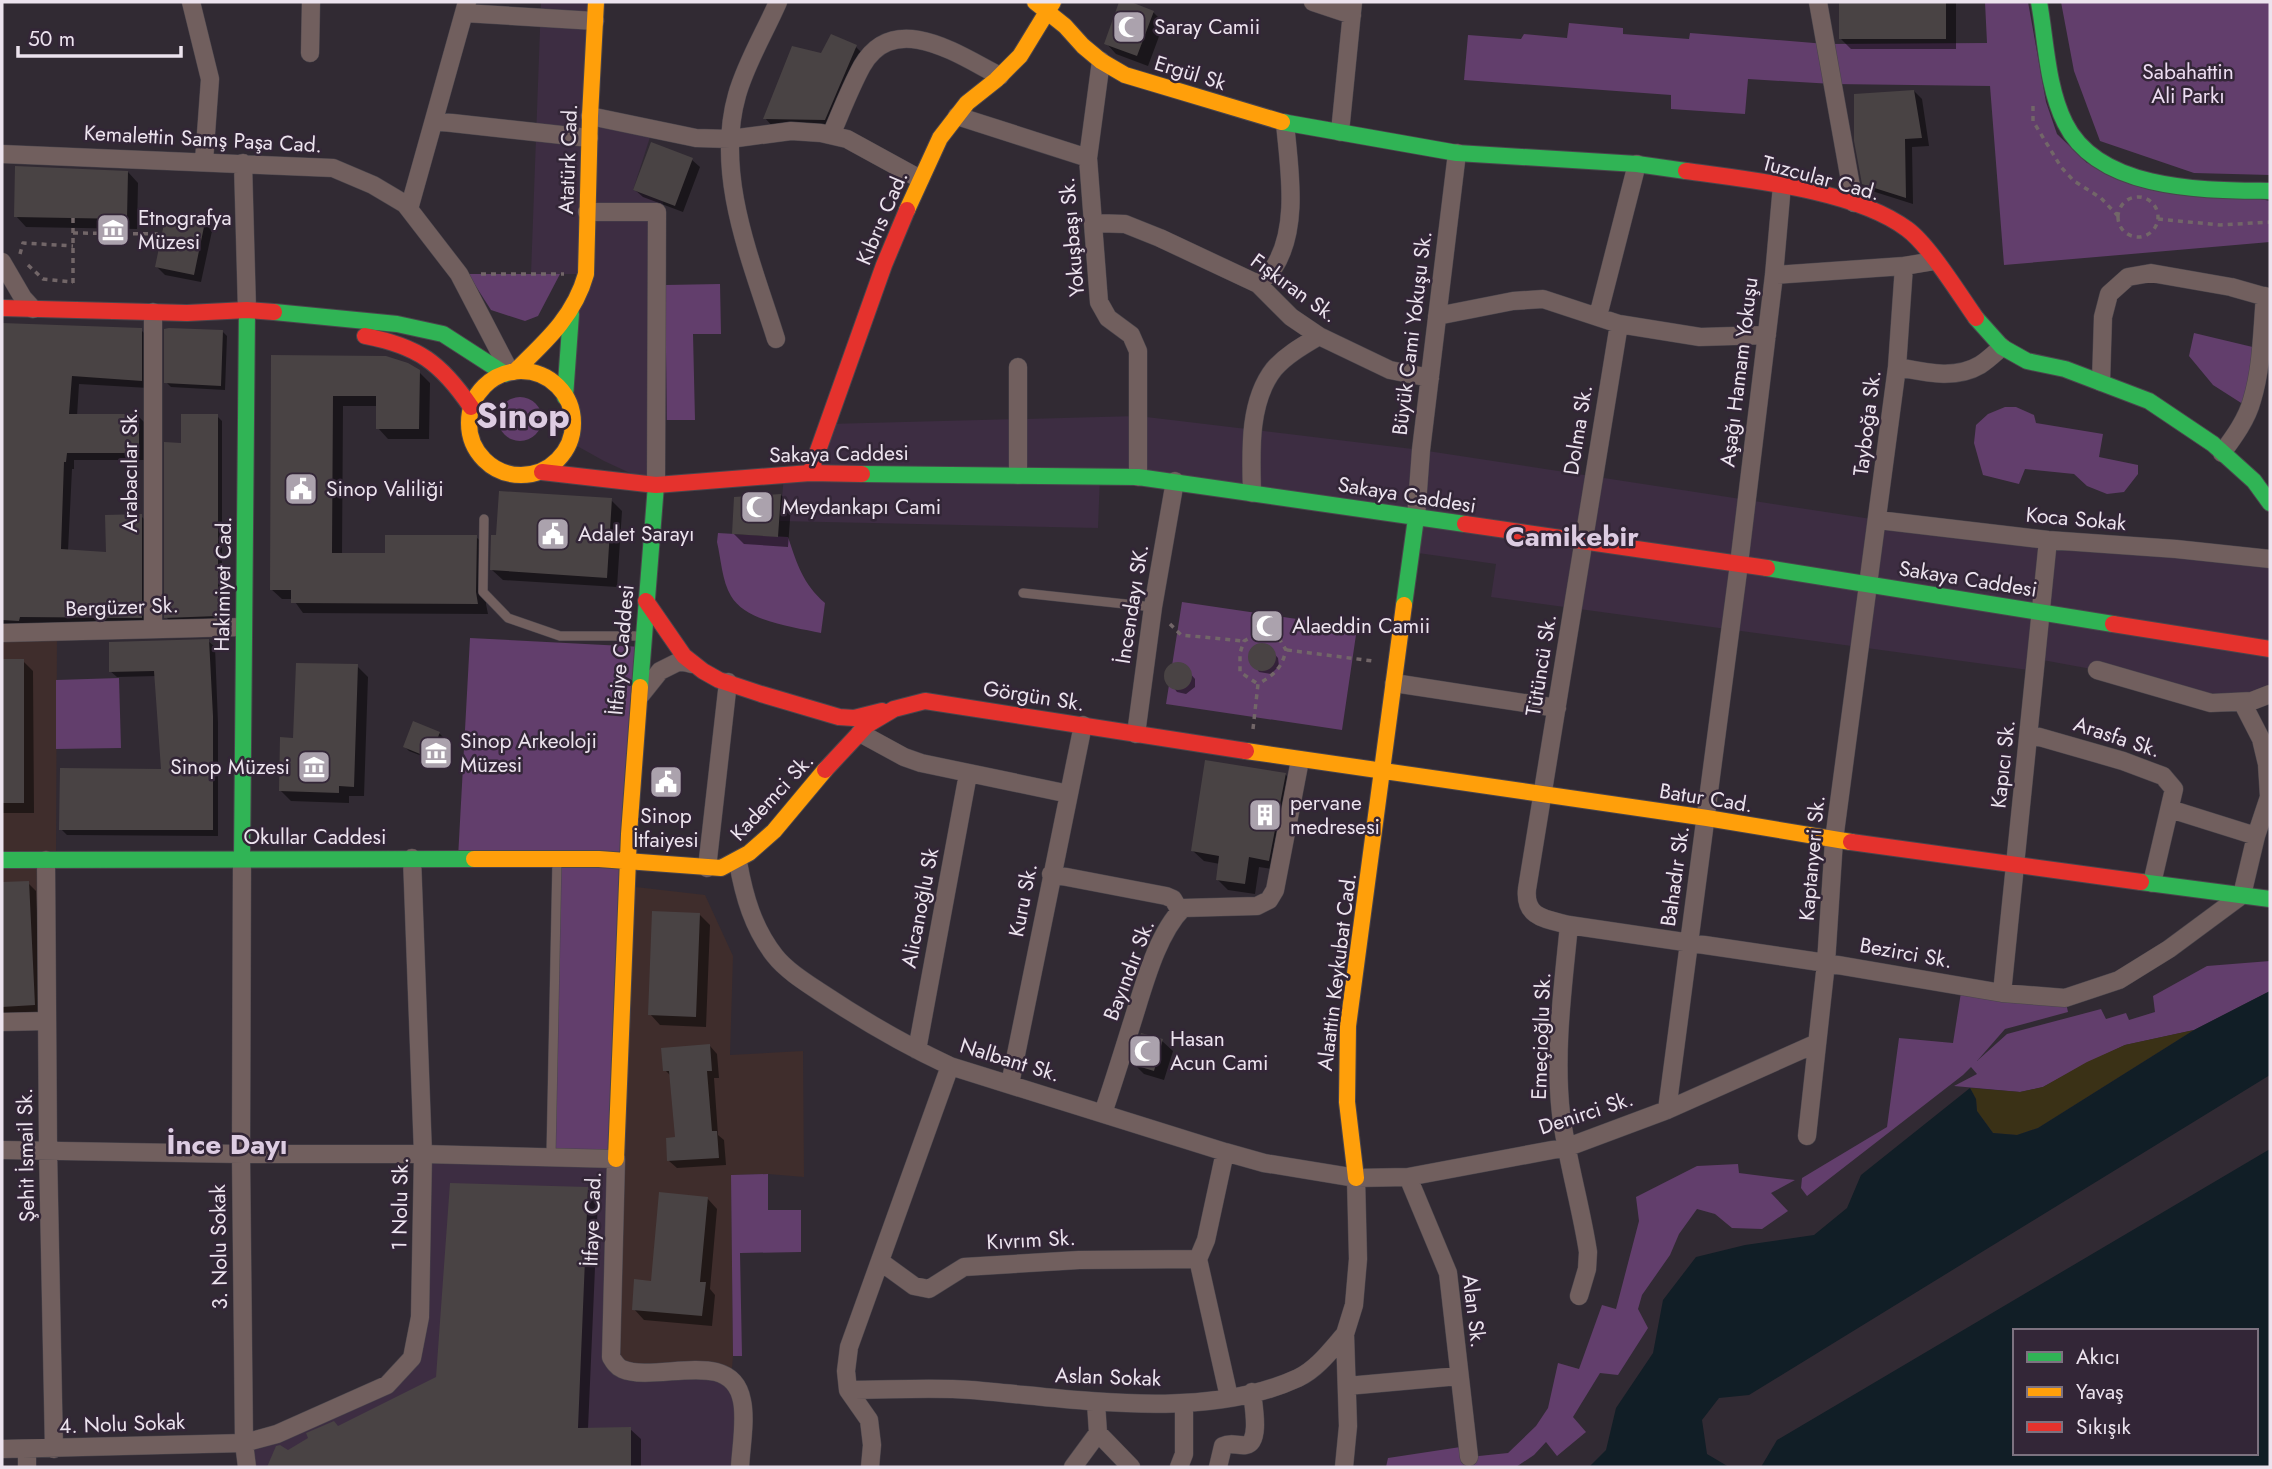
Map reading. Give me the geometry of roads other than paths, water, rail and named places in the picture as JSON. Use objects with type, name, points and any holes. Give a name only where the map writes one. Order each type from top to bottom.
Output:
[{"type":"main road","name":"Atatürk Cad.","points":[[571,314],[582,294],[586,274],[596,2]]},
{"type":"main road","name":"Ergül Sk","points":[[1035,2],[1051,7],[1101,61],[1125,75],[1285,123],[1340,132]]},
{"type":"main road","points":[[2039,2],[2056,98],[2066,126],[2084,150],[2113,169],[2185,188],[2270,191]]},
{"type":"main road","name":"Kıbrıs Cad.","points":[[810,473],[884,265],[940,138],[967,103],[1020,56],[1051,7]]},
{"type":"main road","name":"Tuzcular Cad.","points":[[1340,132],[1457,153],[1637,164],[1782,186],[1854,203],[1908,229],[1985,330],[2002,347],[2027,361],[2065,369],[2149,401],[2222,453],[2254,481],[2270,503]]},
{"type":"main road","points":[[2,308],[187,313],[251,322],[421,328],[443,334],[510,373]]},
{"type":"main road","points":[[510,373],[571,314]]},
{"type":"main road","points":[[565,397],[571,314]]},
{"type":"main road","name":"Hakimiyet Cad.","points":[[242,858],[243,627],[251,322]]},
{"type":"main road","points":[[313,332],[397,341],[426,355],[452,378],[471,407]]},
{"type":"main road","points":[[524,371],[542,376],[555,384],[565,397],[574,423],[576,445],[542,472],[520,476],[496,470],[486,463],[475,449],[469,436],[471,407],[480,390],[495,378],[524,371]]},
{"type":"main road","points":[[611,464],[656,485]]},
{"type":"main road","name":"Sakaya Caddesi","points":[[542,472],[656,485],[810,473],[1138,477],[1739,564],[2270,649]]},
{"type":"main road","name":"İtfaiye Caddesi","points":[[629,862],[638,699],[656,485]]},
{"type":"main road","name":"Alaattin Keykubat Cad.","points":[[1356,1178],[1347,1122],[1345,1069],[1348,1026],[1416,518]]},
{"type":"main road","points":[[646,601],[673,643],[692,664],[717,679],[839,717],[871,715],[899,705]]},
{"type":"main road","name":"Görgün Sk.","points":[[925,701],[1136,734]]},
{"type":"main road","name":"Kademci Sk.","points":[[629,862],[721,868],[738,862],[763,844],[860,733],[899,705],[925,701]]},
{"type":"main road","name":"Batur Cad.","points":[[1136,734],[1707,818],[1834,840],[2270,899]]},
{"type":"main road","name":"Okullar Caddesi","points":[[2,860],[557,858],[629,862]]},
{"type":"main road","name":"İtfaye Cad.","points":[[616,1158],[629,862]]},
{"type":"street","points":[[191,2],[210,79],[204,161]]},
{"type":"street","points":[[310,54],[311,2]]},
{"type":"street","points":[[776,339],[740,222],[731,178],[730,139],[732,115],[740,86],[778,2]]},
{"type":"street","points":[[1313,2],[1352,8],[1340,132]]},
{"type":"street","points":[[1818,2],[1854,203]]},
{"type":"street","points":[[409,209],[465,8],[595,21]]},
{"type":"street","points":[[831,135],[863,64],[877,50],[891,42],[920,38],[938,44],[1000,76]]},
{"type":"street","name":"Yokuşbaşı Sk.","points":[[1101,61],[1088,158],[1099,302],[1108,318],[1132,335],[1138,351],[1138,477]]},
{"type":"street","points":[[590,116],[696,138],[730,139],[790,131],[831,135],[872,151],[920,179]]},
{"type":"street","points":[[957,116],[1088,158]]},
{"type":"street","points":[[434,121],[589,138]]},
{"type":"street","points":[[1258,284],[1272,271],[1282,252],[1289,223],[1290,171],[1285,123]]},
{"type":"street","name":"Büyük Cami Yokuşu Sk.","points":[[1416,518],[1457,153]]},
{"type":"street","name":"Kemalettin Samş Paşa Cad.","points":[[2,154],[333,167],[373,185],[405,204],[459,274],[510,373]]},
{"type":"street","points":[[243,163],[251,322]]},
{"type":"street","points":[[1598,316],[1637,164]]},
{"type":"street","name":"Aşağı Hamam Yokuşu","points":[[1739,564],[1774,275],[1782,186]]},
{"type":"street","points":[[587,212],[657,212],[656,485]]},
{"type":"street","name":"Fışkıran Sk.","points":[[1093,223],[1125,224],[1160,238],[1258,284],[1291,317],[1319,336],[1391,370],[1430,379]]},
{"type":"street","points":[[1774,275],[1904,266],[1934,261]]},
{"type":"street","name":"Tayboğa Sk.","points":[[1870,585],[1897,367],[1904,266]]},
{"type":"street","points":[[4,273],[33,309]]},
{"type":"street","points":[[2101,382],[2103,317],[2109,295],[2128,277],[2151,273],[2231,287],[2268,297],[2252,403],[2222,453]]},
{"type":"street","points":[[1437,316],[1513,301],[1543,299],[1619,324],[1700,337],[1767,335]]},
{"type":"street","name":"Arabacılar Sk.","points":[[153,312],[153,629]]},
{"type":"street","name":"Dolma Sk.","points":[[1583,542],[1619,324]]},
{"type":"street","points":[[1252,493],[1251,454],[1255,416],[1262,392],[1274,369],[1294,351],[1319,336]]},
{"type":"street","points":[[1897,367],[1933,374],[1959,373],[1980,365],[2002,347]]},
{"type":"street","points":[[1018,367],[1018,475]]},
{"type":"street","name":"İncendayı SK.","points":[[1136,734],[1153,607],[1175,481]]},
{"type":"street","name":"Koca Sokak","points":[[1878,520],[2048,540],[2270,559]]},
{"type":"street","name":"Kapıcı Sk.","points":[[2002,993],[2048,540]]},
{"type":"street","name":"Tütüncü Sk.","points":[[1544,794],[1583,542]]},
{"type":"street","name":"Bahadır Sk.","points":[[1667,1110],[1739,564]]},
{"type":"street","name":"Kaptanyeri Sk.","points":[[1807,1136],[1826,963],[1834,840],[1870,585]]},
{"type":"street","name":"Bergüzer Sk.","points":[[2,633],[243,627]]},
{"type":"street","points":[[638,699],[660,671],[680,661],[692,664]]},
{"type":"street","points":[[2097,670],[2211,703],[2252,701],[2270,694]]},
{"type":"street","points":[[707,867],[728,682]]},
{"type":"street","points":[[1394,683],[1557,708]]},
{"type":"street","points":[[2242,702],[2260,739],[2267,764],[2269,797],[2256,836],[2242,895]]},
{"type":"street","name":"Kuru Sk.","points":[[1010,1084],[1083,725]]},
{"type":"street","points":[[860,733],[904,757],[968,774],[1069,794]]},
{"type":"street","name":"Arasfa Sk.","points":[[2029,734],[2123,761],[2163,776],[2174,789],[2152,883]]},
{"type":"street","name":"Bayındır Sk.","points":[[1103,1113],[1143,990],[1166,930],[1180,911],[1183,908],[1196,907],[1257,906],[1269,900],[1275,890],[1300,760]]},
{"type":"street","name":"Alicanoğlu Sk","points":[[917,1050],[968,774]]},
{"type":"street","name":"Bezirci Sk.","points":[[1544,794],[1526,900],[1529,909],[1536,915],[1569,925],[1826,963],[2002,993],[2066,998],[2119,980],[2169,949],[2242,895]]},
{"type":"street","points":[[2170,809],[2256,836]]},
{"type":"street","name":"3. Nolu Sokak","points":[[242,858],[241,1154],[244,1443],[247,1467]]},
{"type":"street","name":"1 Nolu Sk.","points":[[244,1443],[277,1434],[387,1385],[412,1358],[421,1317],[424,1154],[412,858]]},
{"type":"street","name":"Şehit İsmail Sk.","points":[[46,860],[54,1449]]},
{"type":"street","name":"Nalbant Sk.","points":[[738,862],[743,891],[758,931],[776,958],[849,1012],[917,1050],[950,1066],[1225,1152],[1264,1163],[1356,1178]]},
{"type":"street","points":[[1051,874],[1166,896],[1173,899],[1180,911]]},
{"type":"street","name":"Emeçioğlu Sk.","points":[[1569,925],[1560,1048],[1561,1114],[1588,1252],[1587,1269],[1579,1296]]},
{"type":"street","points":[[2,1022],[47,1021]]},
{"type":"street","name":"Denirci Sk.","points":[[1356,1178],[1408,1177],[1568,1147],[1667,1110],[1817,1043]]},
{"type":"street","points":[[870,1467],[872,1445],[869,1420],[848,1390],[846,1371],[849,1348],[950,1066]]},
{"type":"street","points":[[2,1150],[616,1158]]},
{"type":"street","points":[[1225,1152],[1206,1240],[1198,1259],[1229,1397]]},
{"type":"street","name":"İtfaye Cad.","points":[[616,1158],[611,1357],[619,1368],[633,1371],[717,1371],[735,1382],[742,1402],[740,1467]]},
{"type":"street","name":"Alan Sk.","points":[[1408,1177],[1448,1273],[1469,1457]]},
{"type":"street","points":[[1344,1467],[1348,1426],[1345,1335],[1354,1306],[1358,1259],[1356,1178]]},
{"type":"street","name":"Kıvrım Sk.","points":[[881,1262],[914,1286],[929,1289],[946,1281],[964,1266],[1056,1261],[1198,1259]]},
{"type":"street","name":"Aslan Sokak","points":[[848,1390],[969,1390],[1096,1403],[1184,1403],[1252,1392],[1300,1377],[1323,1360],[1345,1335]]},
{"type":"street","points":[[1346,1386],[1460,1376]]},
{"type":"street","points":[[1218,1467],[1223,1446],[1248,1445],[1252,1441],[1255,1434],[1252,1392]]},
{"type":"street","points":[[1073,1467],[1098,1433],[1096,1403]]},
{"type":"street","points":[[1179,1467],[1184,1454],[1184,1403]]},
{"type":"street","points":[[1098,1433],[1131,1467]]},
{"type":"street","name":"4. Nolu Sokak","points":[[2,1449],[27,1458],[54,1449],[244,1443]]},
{"type":"lane","points":[[484,519],[483,592],[508,618],[560,636],[644,636]]},
{"type":"lane","points":[[1023,593],[1153,607]]},
{"type":"lane","points":[[551,1156],[557,858]]},
{"type":"place","name":"Saray Camii","points":[[1129,27]]},
{"type":"place","name":"Etnografya Müzesi","points":[[113,230]]},
{"type":"place","name":"Sinop Valiliği","points":[[301,489]]},
{"type":"place","name":"Meydankapı Cami","points":[[757,507]]},
{"type":"place","name":"Adalet Sarayı","points":[[553,534]]},
{"type":"place","name":"Alaeddin Camii","points":[[1267,626]]},
{"type":"place","name":"Sinop Arkeoloji Müzesi","points":[[436,753]]},
{"type":"place","name":"Sinop Müzesi","points":[[314,767]]},
{"type":"place","name":"Sinop İtfaiyesi","points":[[666,782]]},
{"type":"place","name":"pervane medresesi","points":[[1265,815]]},
{"type":"place","name":"Hasan Acun Cami","points":[[1145,1051]]},
{"type":"district","name":"Sinop","points":[[523,416]]},
{"type":"district","name":"Camikebir","points":[[1572,536]]},
{"type":"district","name":"İnce Dayı","points":[[227,1144]]},
{"type":"park label","name":"Sabahattin Ali Parkı","points":[[2188,84]]}]
